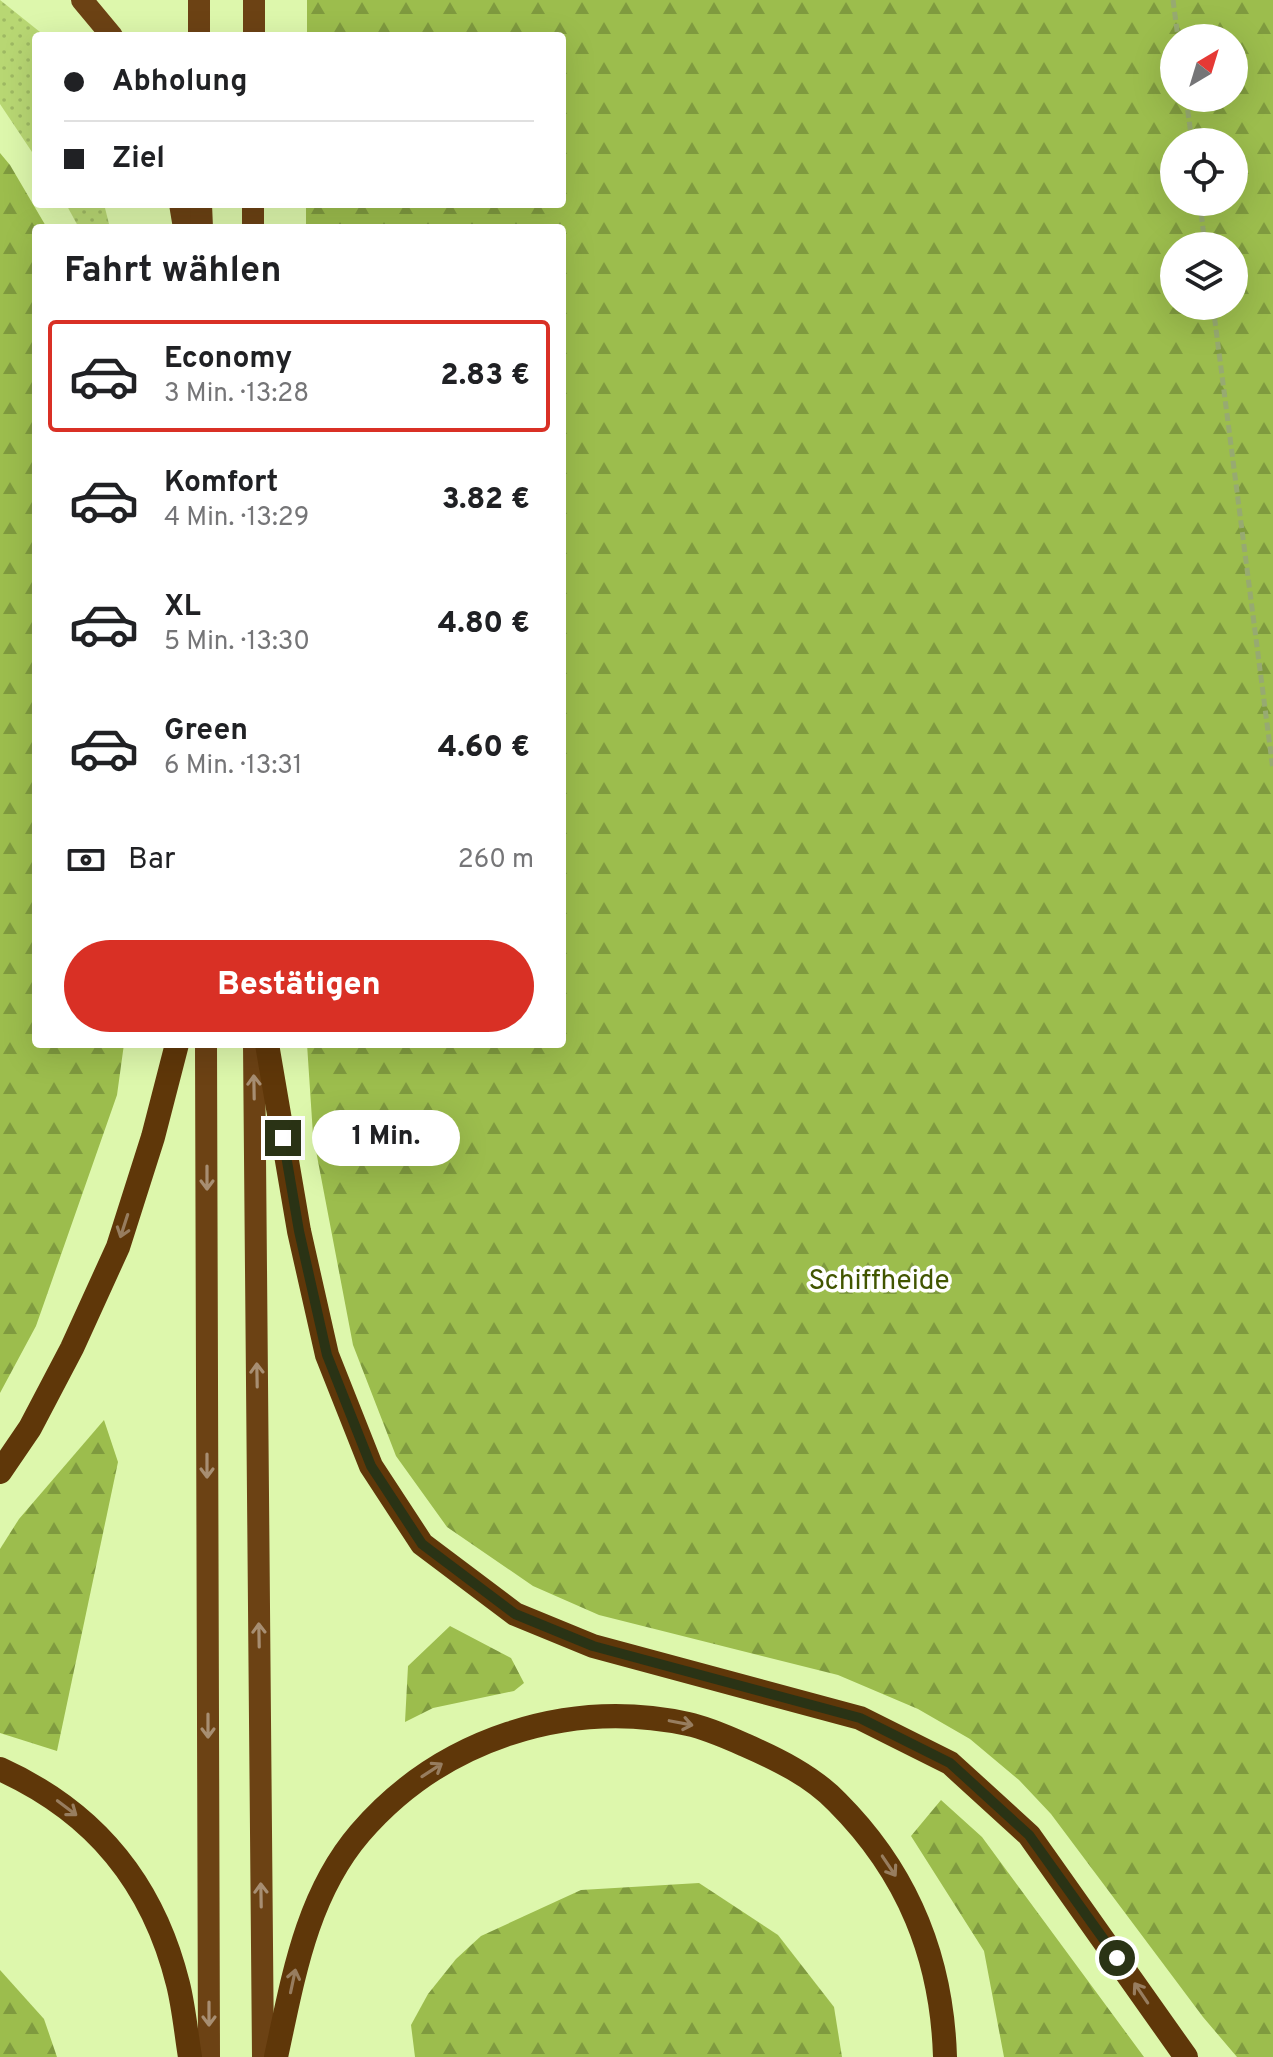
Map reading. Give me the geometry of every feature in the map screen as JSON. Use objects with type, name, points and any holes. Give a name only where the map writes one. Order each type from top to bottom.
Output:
[{"type":"highway","points":[[82,0],[109,32]]},
{"type":"highway","points":[[199,0],[199,32]]},
{"type":"highway","points":[[254,0],[254,32]]},
{"type":"highway","points":[[0,1472],[30,1428],[58,1375],[118,1247],[153,1137],[176,1048]]},
{"type":"highway","points":[[206,1048],[209,2057]]},
{"type":"highway","points":[[254,1048],[263,2057]]},
{"type":"highway","points":[[268,1048],[299,1231],[327,1355],[371,1466],[422,1544],[515,1614],[593,1646],[860,1718],[950,1763],[1029,1835],[1186,2057]]},
{"type":"highway","points":[[276,2057],[300,1949],[314,1909],[359,1834],[387,1805],[423,1776],[489,1739],[570,1718],[611,1714],[691,1724],[731,1739],[792,1769],[836,1800],[893,1872],[915,1910],[940,1990],[945,2057]]},
{"type":"highway","points":[[0,1769],[61,1803],[92,1828],[120,1857],[145,1898],[166,1945],[178,1985],[190,2057]]},
{"type":"path","points":[[1173,0],[1176,24]]},
{"type":"path","points":[[1215,320],[1273,770]]},
{"type":"green space","points":[[0,0],[40,32],[32,32],[32,152],[0,104]]},
{"type":"green space","name":"Schiffheide","points":[[307,0],[1273,0],[1273,2057],[1237,2057],[1203,2017],[1051,1814],[1019,1780],[970,1739],[918,1709],[838,1675],[599,1615],[533,1586],[447,1527],[396,1456],[353,1345],[313,1135],[307,1048],[566,1048],[566,224],[306,224],[306,208],[566,208],[566,32],[307,32]]},
{"type":"green space","points":[[0,153],[45,224],[32,224],[32,1048],[123,1048],[117,1095],[36,1326],[0,1393]]},
{"type":"green space","points":[[68,208],[105,208],[109,224],[77,224]]},
{"type":"green space","points":[[104,1420],[118,1462],[57,1751],[0,1733],[0,1549],[19,1519]]},
{"type":"green space","points":[[450,1626],[511,1658],[524,1683],[514,1691],[433,1708],[405,1722],[408,1666]]},
{"type":"green space","points":[[941,1800],[982,1837],[1144,2057],[1004,2057],[984,1951],[911,1836]]},
{"type":"green space","points":[[699,1883],[778,1935],[834,2007],[842,2057],[415,2057],[411,2025],[428,1994],[456,1959],[481,1936],[581,1890]]},
{"type":"green space","points":[[0,1970],[44,2019],[57,2057],[0,2057]]},
{"type":"route","points":[[283,1138],[299,1231],[327,1355],[371,1466],[422,1544],[515,1614],[593,1646],[860,1718],[950,1763],[1029,1835],[1117,1958]]}]
